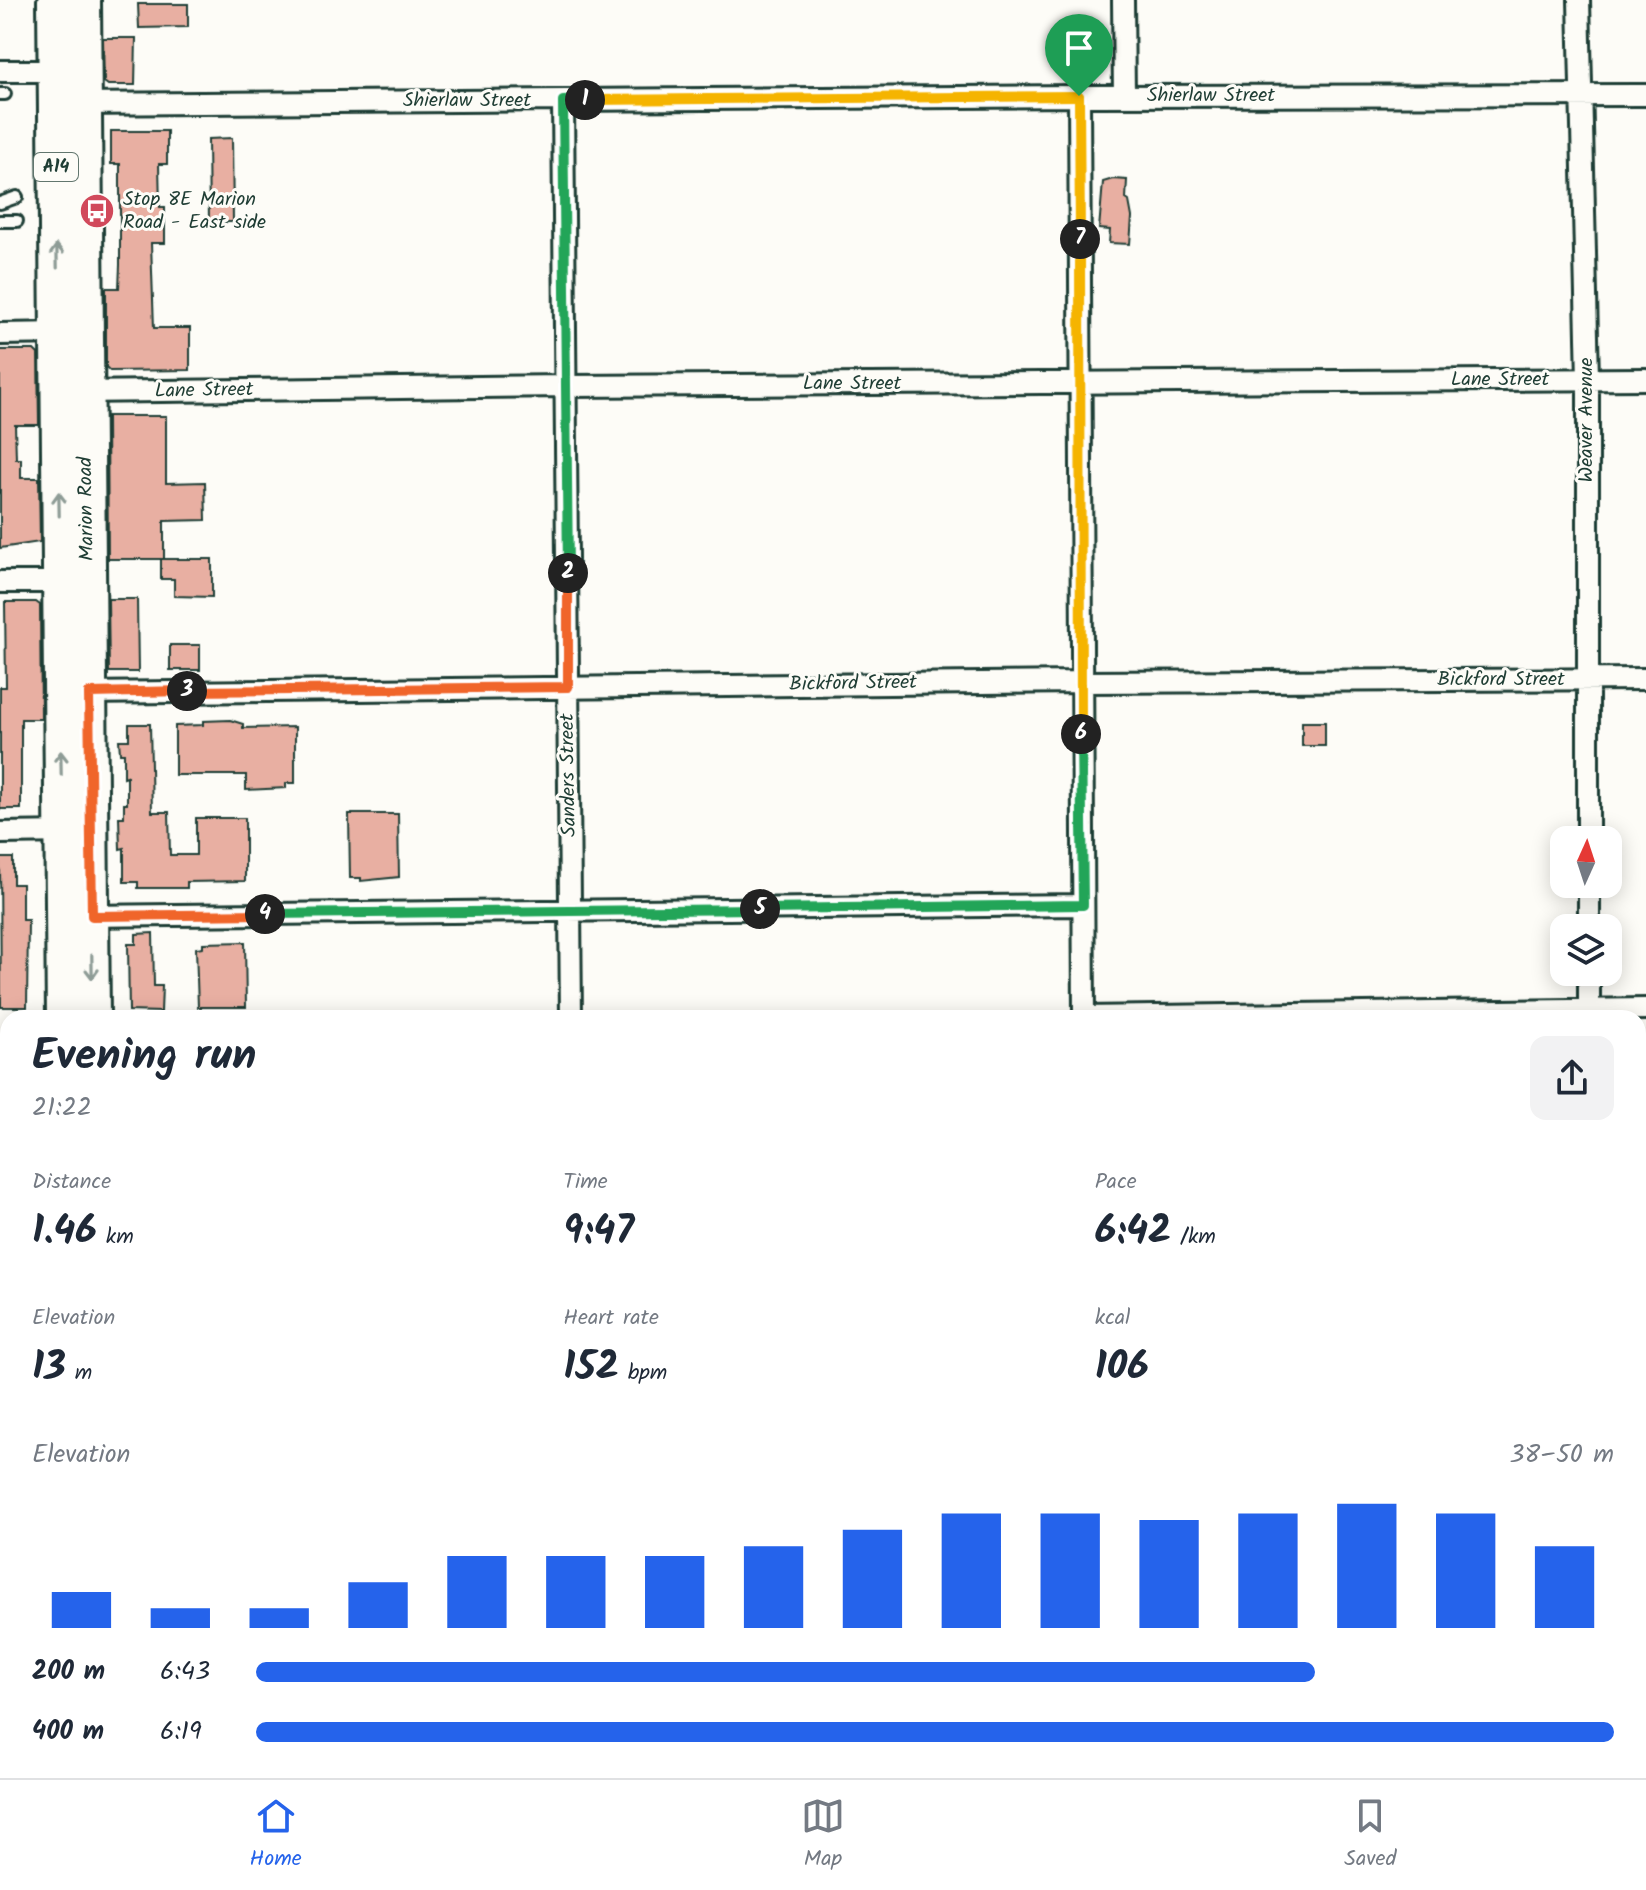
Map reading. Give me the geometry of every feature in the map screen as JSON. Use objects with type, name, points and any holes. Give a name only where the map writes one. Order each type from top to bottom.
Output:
[{"type":"main road","name":"Marion Road","points":[[54,0],[70,71]]},
{"type":"main road","name":"Marion Road","points":[[84,0],[70,71],[71,392],[77,916],[92,1010]]},
{"type":"main road","name":"Marion Road","points":[[64,1010],[77,916]]},
{"type":"street","points":[[1123,0],[1124,96]]},
{"type":"street","name":"Weaver Avenue","points":[[1579,0],[1588,379],[1588,826]]},
{"type":"street","points":[[0,71],[70,71]]},
{"type":"street","name":"Shierlaw Street","points":[[70,104],[1646,95]]},
{"type":"street","points":[[1079,96],[1084,1010]]},
{"type":"street","name":"Sanders Street","points":[[563,101],[571,1010]]},
{"type":"street","points":[[0,334],[72,333]]},
{"type":"street","name":"Lane Street","points":[[71,392],[1646,379]]},
{"type":"street","points":[[0,582],[74,582]]},
{"type":"street","name":"Bickford Street","points":[[75,693],[1646,679]]},
{"type":"street","points":[[0,833],[76,831]]},
{"type":"street","points":[[77,916],[1083,905]]},
{"type":"street","points":[[1589,986],[1589,1010]]},
{"type":"lane","points":[[0,200],[17,197]]},
{"type":"lane","points":[[0,221],[17,221]]},
{"type":"building","points":[[138,4],[188,4],[188,27],[139,28]]},
{"type":"building","points":[[103,38],[136,38],[135,85],[108,85],[104,82]]},
{"type":"building","points":[[111,131],[167,131],[167,164],[159,164],[160,207],[165,207],[165,243],[151,243],[154,328],[190,328],[190,370],[110,371],[106,367],[106,288],[119,288],[120,265],[120,164],[111,164]]},
{"type":"building","points":[[232,138],[233,222],[209,222],[208,139]]},
{"type":"building","points":[[1127,180],[1126,199],[1132,217],[1130,244],[1109,243],[1110,230],[1099,229],[1103,182]]},
{"type":"building","points":[[0,350],[34,350],[38,354],[39,425],[15,425],[16,459],[21,459],[21,478],[39,478],[40,542],[0,548]]},
{"type":"building","points":[[107,416],[166,416],[166,483],[205,482],[206,520],[164,521],[164,559],[108,559]]},
{"type":"building","points":[[161,559],[212,559],[212,597],[174,596],[174,579],[161,579]]},
{"type":"building","points":[[108,599],[137,599],[138,672],[109,672]]},
{"type":"building","points":[[5,602],[36,602],[40,605],[41,719],[21,719],[21,809],[0,809],[0,687],[6,687]]},
{"type":"building","points":[[170,645],[200,645],[200,670],[170,670]]},
{"type":"building","points":[[230,720],[243,724],[243,728],[295,727],[295,783],[286,783],[286,788],[246,790],[246,775],[175,775],[175,726]]},
{"type":"building","points":[[1302,722],[1325,722],[1325,746],[1302,746]]},
{"type":"building","points":[[129,724],[150,724],[152,812],[169,812],[170,855],[196,855],[196,818],[245,818],[245,881],[187,882],[187,888],[138,888],[138,882],[124,882],[124,848],[120,849],[119,817],[124,817],[124,804],[127,804],[127,776],[124,777],[124,753],[120,753],[119,740],[129,740]]},
{"type":"building","points":[[349,814],[398,814],[399,877],[361,881],[361,878],[350,878]]},
{"type":"building","points":[[0,858],[13,858],[13,884],[22,884],[22,920],[28,920],[27,1007],[1,1007]]},
{"type":"building","points":[[153,933],[154,986],[162,986],[161,1010],[129,1010],[128,944],[136,944],[136,934]]},
{"type":"building","points":[[245,942],[246,1007],[198,1007],[196,948],[203,947],[203,943]]},
{"type":"place","name":"Stop 8E Marion Road - East side","points":[[97,211]]},
{"type":"route","points":[[1079,96],[1083,905],[92,916],[89,693],[568,687],[563,101],[1079,96]]}]
